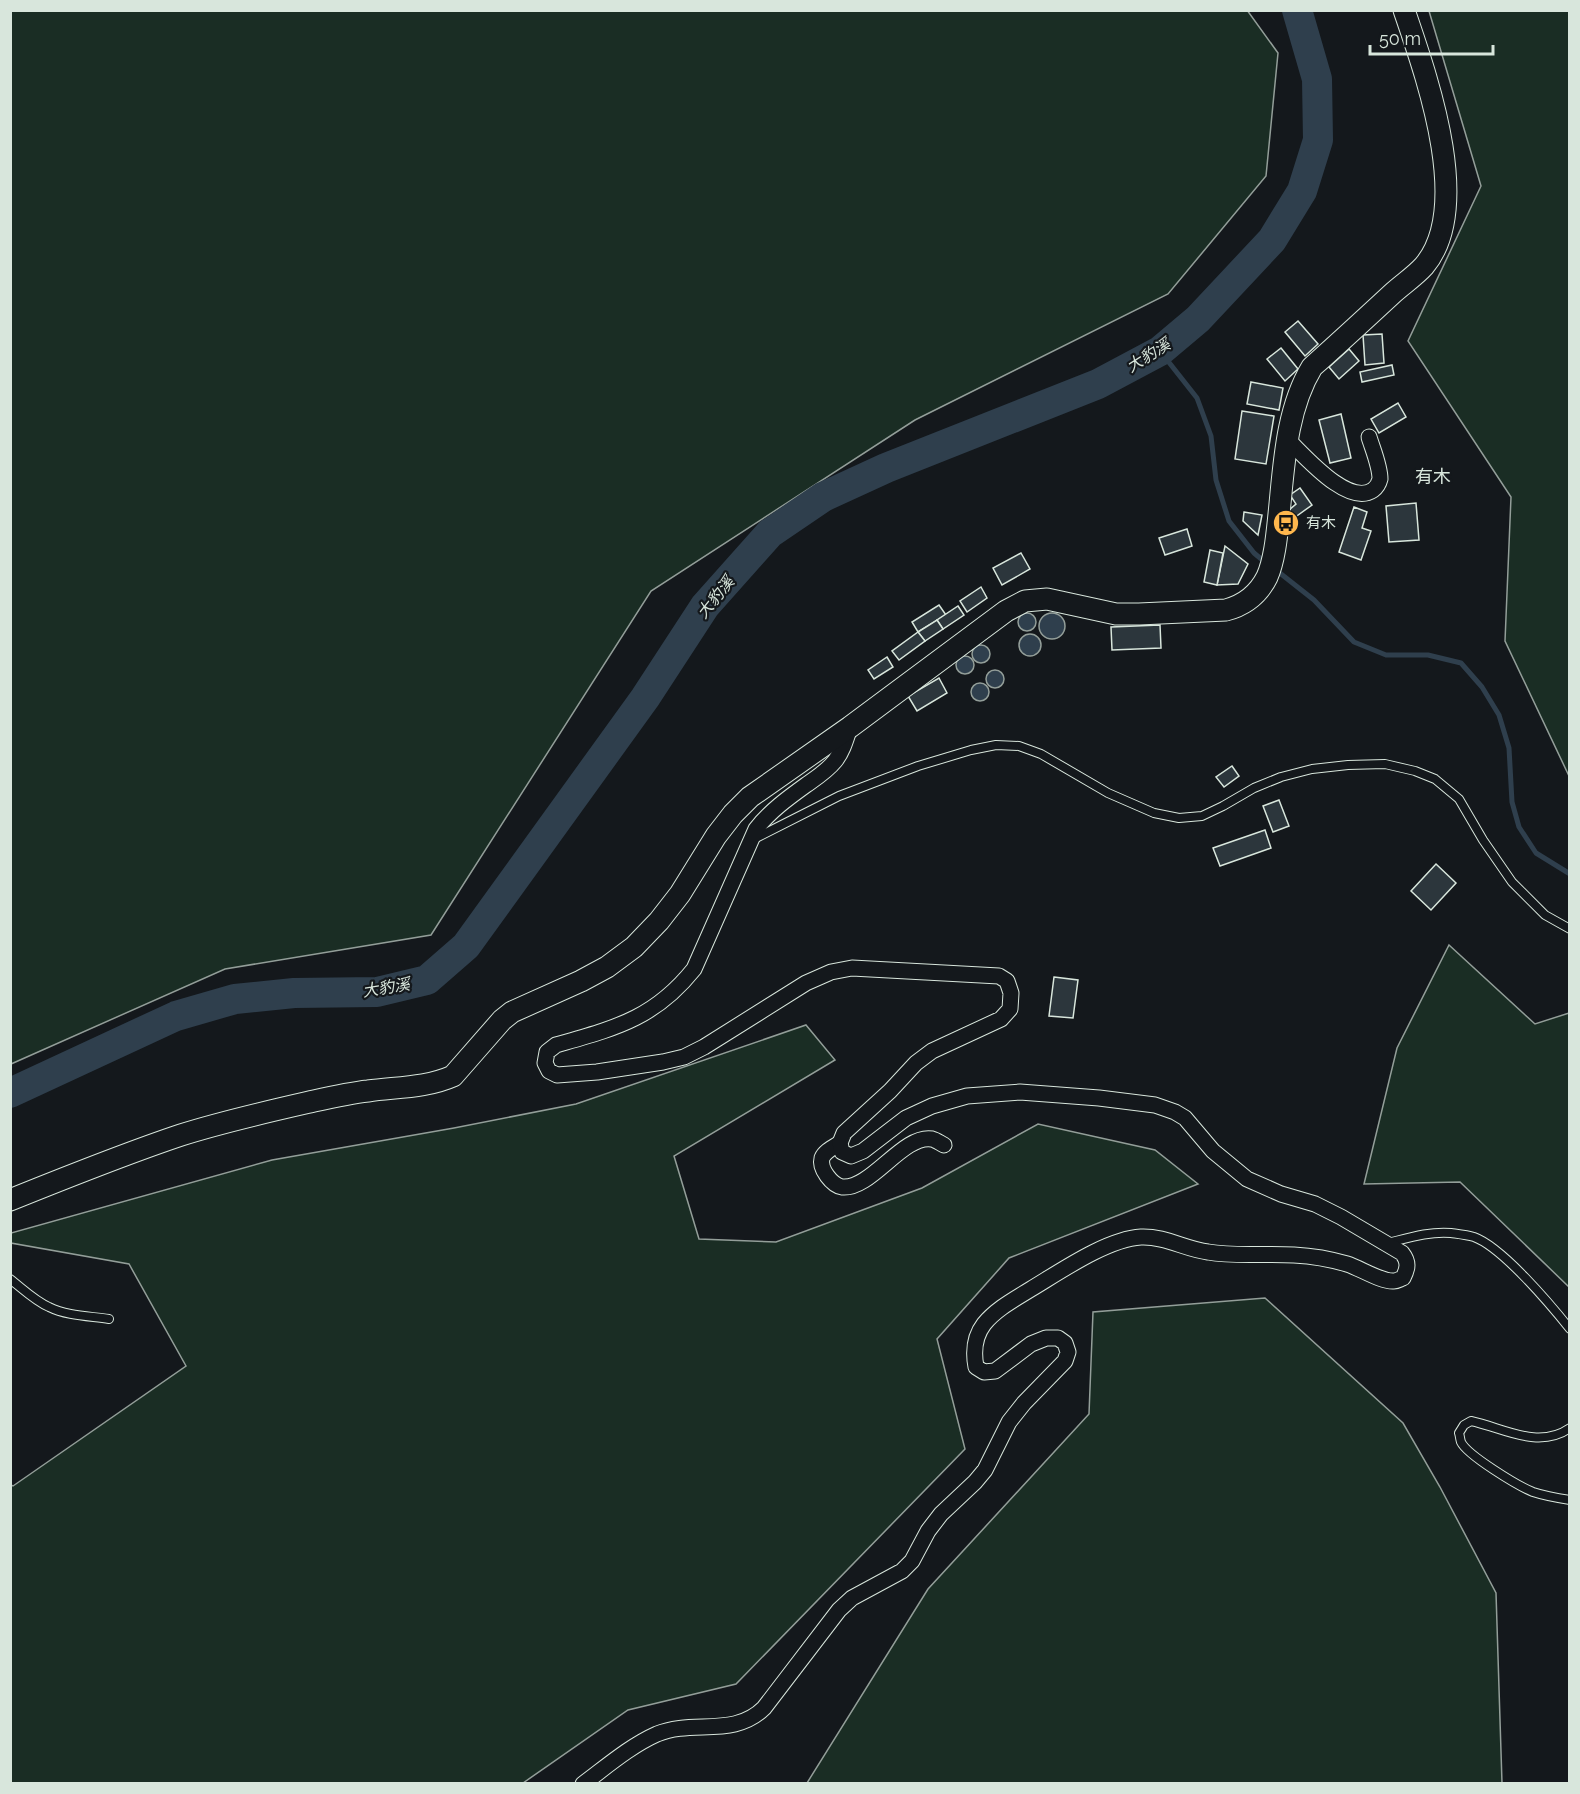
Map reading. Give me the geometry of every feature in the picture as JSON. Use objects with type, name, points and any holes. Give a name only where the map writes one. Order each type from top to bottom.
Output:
[{"type":"street","points":[[10,1200],[182,1135],[224,1123],[314,1101],[366,1091],[421,1085],[442,1081],[453,1076],[502,1020],[512,1012],[581,981],[607,967],[633,947],[659,921],[680,894],[716,836],[750,797],[850,727],[1006,611],[1025,601],[1047,599],[1116,614],[1139,614],[1226,610],[1240,606],[1252,598],[1267,575],[1277,537],[1288,440],[1304,382],[1312,368],[1423,266],[1437,247],[1443,224],[1446,198],[1437,119],[1404,10]]},
{"type":"street","points":[[1288,440],[1327,477],[1343,488],[1367,493],[1375,489],[1380,482],[1369,437]]},
{"type":"street","points":[[583,1784],[659,1733],[677,1729],[740,1724],[755,1717],[838,1610],[852,1598],[902,1571],[912,1561],[940,1514],[985,1470],[1009,1422],[1065,1361],[1068,1352],[1065,1343],[1058,1338],[1046,1338],[1031,1344],[995,1371],[984,1372],[976,1366],[973,1354],[975,1340],[984,1323],[1004,1306],[1061,1270],[1098,1250],[1141,1237],[1160,1239],[1205,1252],[1316,1257],[1348,1264],[1383,1279],[1395,1281],[1403,1278],[1407,1270],[1407,1260],[1402,1253],[1387,1243],[1341,1216],[1315,1204],[1281,1194],[1247,1179],[1213,1151],[1185,1118],[1155,1105],[1020,1092],[967,1096],[932,1106],[906,1118],[862,1151],[851,1156],[842,1152],[840,1143],[844,1133],[890,1091],[916,1063],[932,1051],[1001,1019],[1010,1009],[1011,993],[1007,981],[999,975],[852,968],[831,972],[806,983],[704,1047],[684,1057],[597,1072],[557,1075],[549,1071],[545,1063],[547,1052],[556,1046],[624,1025],[660,1004],[684,981],[694,969],[750,842],[763,819],[834,762],[843,749],[850,727]]},
{"type":"street","points":[[840,1143],[827,1151],[822,1158],[822,1167],[829,1179],[839,1187],[850,1186],[862,1181],[912,1144],[934,1139],[944,1146]]},
{"type":"lane","points":[[750,842],[839,796],[918,766],[996,745],[1019,746],[1041,754],[1108,793],[1154,813],[1179,818],[1202,816],[1254,788],[1281,777],[1312,769],[1385,764],[1436,778],[1459,800],[1512,882],[1545,915],[1569,929]]},
{"type":"lane","points":[[1387,1243],[1450,1233],[1475,1238],[1499,1252],[1555,1310],[1569,1329]]},
{"type":"lane","points":[[10,1279],[34,1298],[50,1307],[73,1314],[109,1319]]},
{"type":"lane","points":[[1569,1428],[1562,1433],[1543,1439],[1521,1436],[1471,1421],[1459,1432],[1461,1443],[1511,1481],[1533,1491],[1569,1500]]},
{"type":"green space","points":[[11,10],[1247,10],[1278,53],[1266,176],[1168,294],[915,420],[651,591],[431,935],[225,969],[11,1064]]},
{"type":"green space","points":[[1429,11],[1569,11],[1569,776],[1505,641],[1511,497],[1408,341],[1481,186]]},
{"type":"green space","points":[[1449,945],[1535,1024],[1569,1013],[1569,1287],[1460,1182],[1364,1184],[1397,1048]]},
{"type":"green space","points":[[806,1025],[835,1060],[674,1156],[699,1239],[776,1242],[922,1188],[1038,1124],[1155,1150],[1198,1184],[1009,1258],[937,1339],[965,1449],[736,1684],[628,1710],[523,1783],[11,1783],[11,1485],[13,1486],[186,1366],[129,1264],[11,1243],[11,1233],[272,1160],[576,1104]]},
{"type":"green space","points":[[1265,1298],[1403,1423],[1496,1593],[1502,1783],[807,1783],[928,1589],[1089,1414],[1093,1312]]},
{"type":"water","points":[[1023,613],[1031,613],[1036,618],[1034,629],[1023,631],[1018,626],[1018,618]]},
{"type":"water","points":[[1052,613],[1061,617],[1065,626],[1061,635],[1052,639],[1043,635],[1039,626],[1043,617]]},
{"type":"water","points":[[1030,634],[1038,637],[1041,645],[1038,653],[1030,656],[1022,653],[1019,645],[1022,637]]},
{"type":"water","points":[[981,645],[987,648],[990,654],[987,660],[981,663],[975,660],[972,654],[975,648]]},
{"type":"water","points":[[965,656],[971,659],[974,665],[971,671],[965,674],[959,671],[956,665],[959,659]]},
{"type":"water","points":[[995,670],[1001,673],[1004,679],[1001,685],[995,688],[989,685],[986,679],[989,673]]},
{"type":"water","points":[[980,683],[986,686],[989,692],[986,698],[980,701],[974,698],[971,692],[974,686]]},
{"type":"building","points":[[1298,321],[1318,344],[1305,356],[1285,332]]},
{"type":"building","points":[[1382,334],[1384,363],[1365,365],[1363,335]]},
{"type":"building","points":[[1281,348],[1298,369],[1285,381],[1267,359]]},
{"type":"building","points":[[1349,349],[1359,361],[1339,379],[1329,367]]},
{"type":"building","points":[[1392,365],[1394,375],[1362,382],[1360,372]]},
{"type":"building","points":[[1251,382],[1283,388],[1279,410],[1247,404]]},
{"type":"building","points":[[1398,403],[1406,417],[1379,433],[1371,419]]},
{"type":"building","points":[[1242,411],[1274,416],[1266,464],[1235,459]]},
{"type":"building","points":[[1341,414],[1351,458],[1330,463],[1319,420]]},
{"type":"building","points":[[1300,488],[1312,505],[1294,518],[1289,510],[1296,504],[1290,495]]},
{"type":"building","points":[[1416,503],[1419,540],[1389,542],[1386,506]]},
{"type":"building","points":[[1354,507],[1367,512],[1362,528],[1371,531],[1361,560],[1339,552]]},
{"type":"building","points":[[1244,512],[1262,515],[1258,535],[1243,521]]},
{"type":"building","points":[[1187,529],[1192,546],[1165,555],[1159,538]]},
{"type":"building","points":[[1225,546],[1248,564],[1238,584],[1217,585]]},
{"type":"building","points":[[1210,550],[1223,553],[1217,585],[1204,582]]},
{"type":"building","points":[[1021,553],[1030,569],[1002,585],[993,568]]},
{"type":"building","points":[[981,587],[987,598],[967,612],[960,601]]},
{"type":"building","points":[[939,605],[946,615],[918,632],[912,622]]},
{"type":"building","points":[[958,606],[964,615],[943,629],[937,620]]},
{"type":"building","points":[[937,620],[943,629],[925,641],[918,632]]},
{"type":"building","points":[[1160,625],[1161,648],[1112,650],[1111,627]]},
{"type":"building","points":[[918,632],[925,641],[899,660],[892,651]]},
{"type":"building","points":[[887,657],[893,667],[874,679],[868,670]]},
{"type":"building","points":[[939,678],[947,693],[917,711],[908,696]]},
{"type":"building","points":[[1232,766],[1239,776],[1224,787],[1216,777]]},
{"type":"building","points":[[1279,800],[1289,826],[1273,832],[1263,806]]},
{"type":"building","points":[[1265,830],[1271,848],[1220,866],[1213,848]]},
{"type":"building","points":[[1436,864],[1456,883],[1431,910],[1411,891]]},
{"type":"building","points":[[1054,977],[1078,980],[1073,1018],[1049,1016]]},
{"type":"waterway","name":"大豹溪","points":[[10,1093],[176,1016],[235,999],[294,993],[377,992],[427,980],[466,946],[645,698],[705,606],[770,533],[823,497],[886,468],[1098,384],[1160,351],[1198,319],[1272,240],[1302,191],[1318,140],[1317,79],[1297,10]]},
{"type":"waterway","points":[[1160,351],[1197,398],[1211,436],[1216,480],[1229,521],[1254,553],[1266,563]]},
{"type":"waterway","points":[[1276,570],[1314,600],[1354,642],[1386,655],[1428,655],[1461,663],[1482,687],[1499,715],[1509,748],[1512,802],[1519,827],[1536,853],[1570,874]]},
{"type":"place","name":"有木","points":[[1286,523]]},
{"type":"district","name":"有木","points":[[1433,477]]}]
